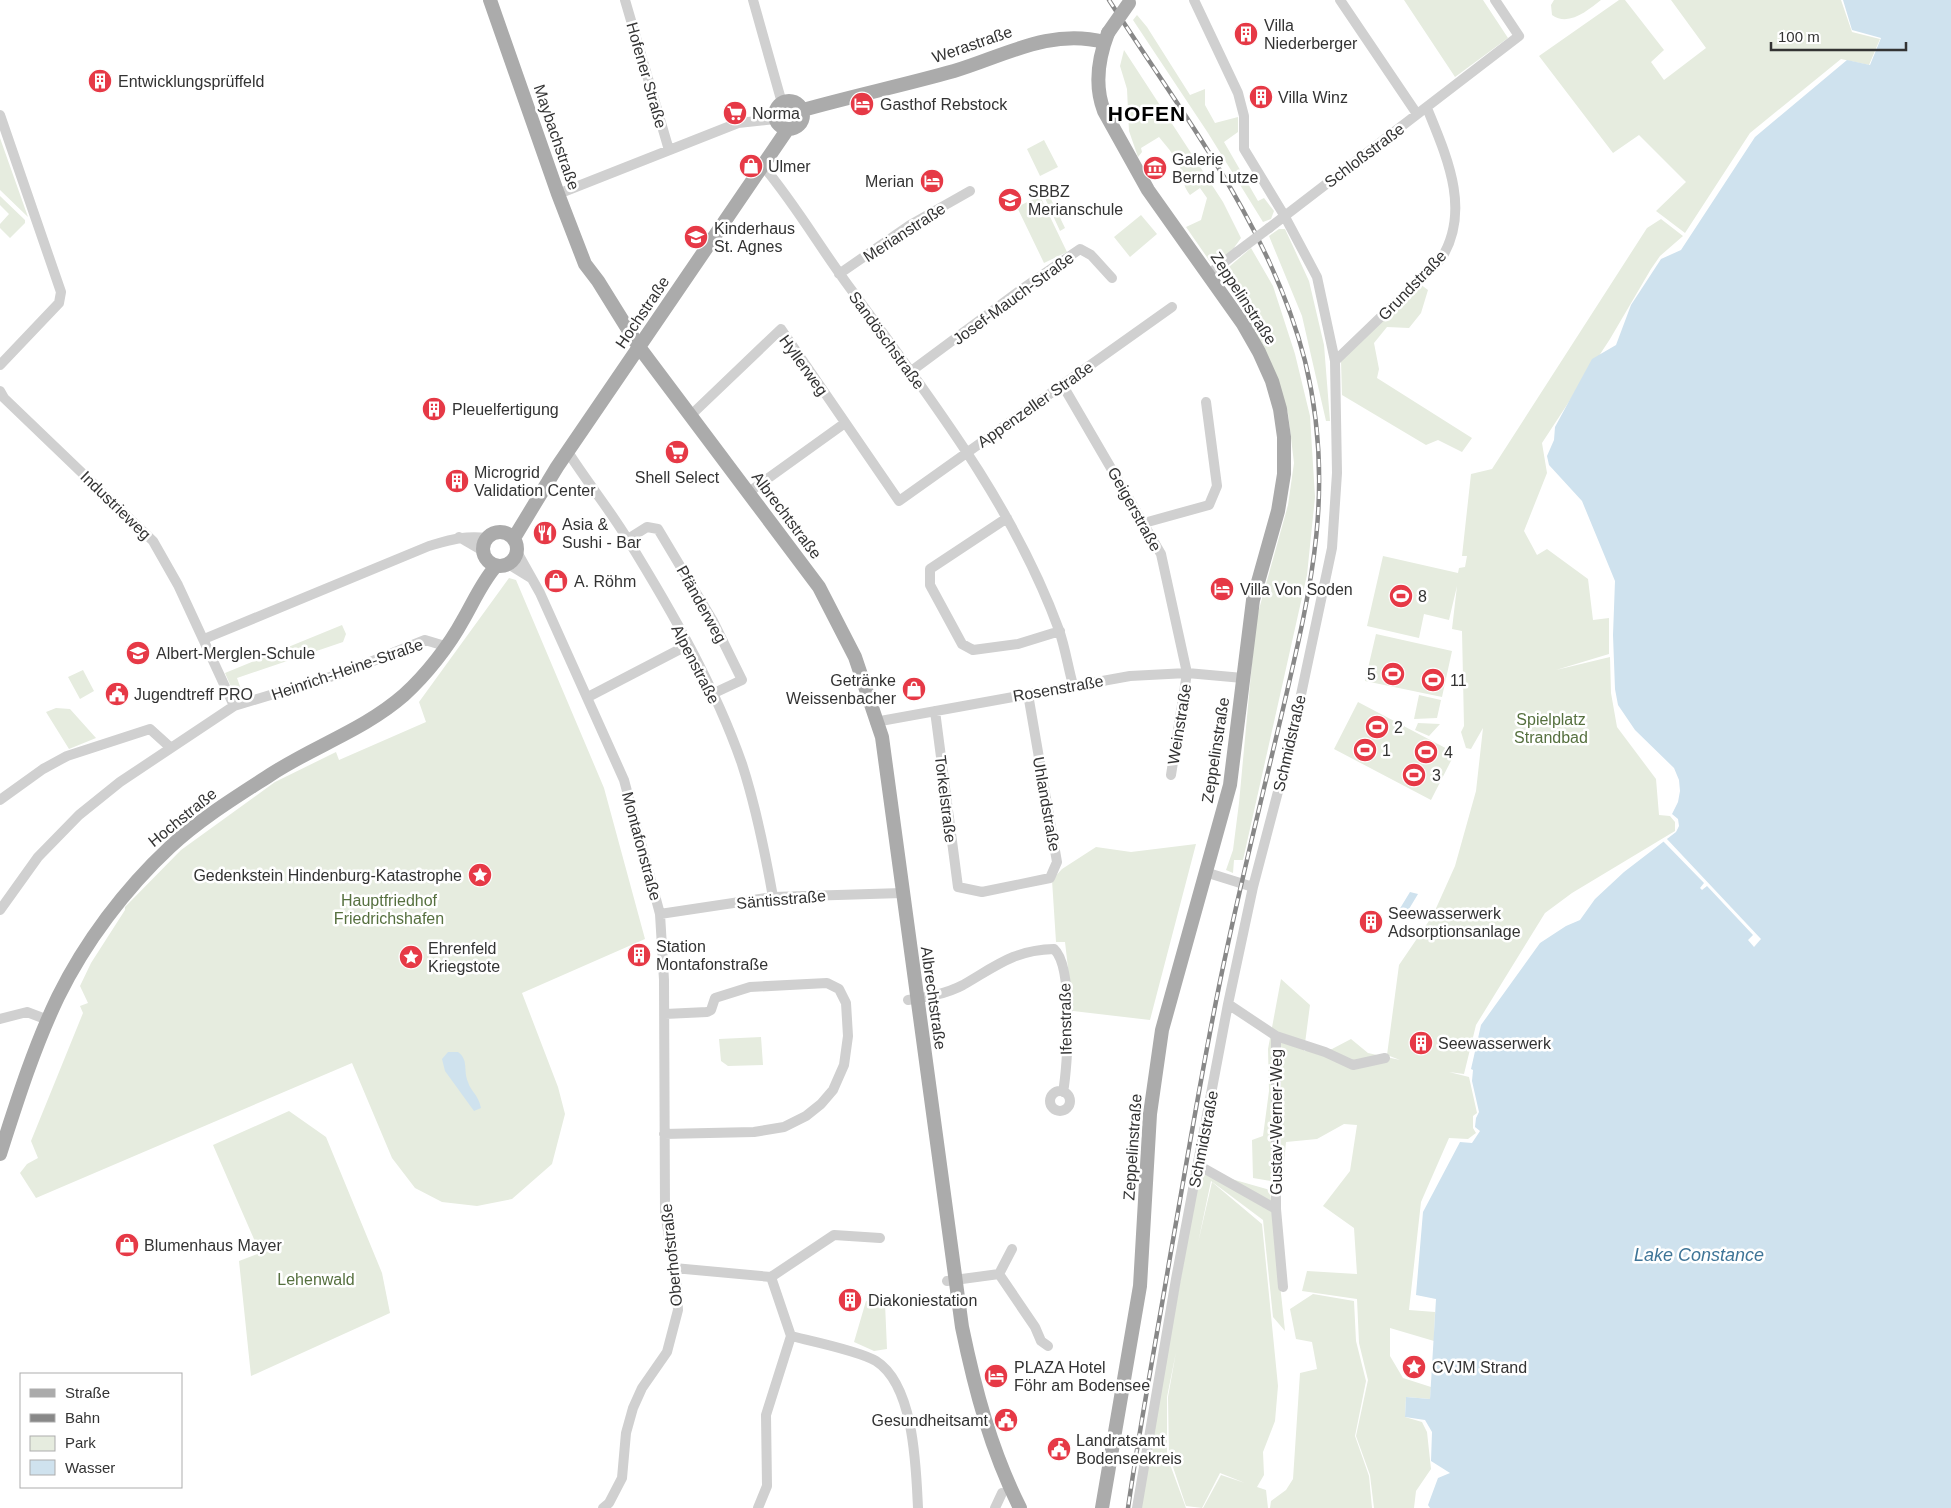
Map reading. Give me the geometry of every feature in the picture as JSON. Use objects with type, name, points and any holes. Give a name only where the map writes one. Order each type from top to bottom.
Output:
[{"type":"main road","name":"Maybachstraße","points":[[490,0],[510,44],[562,193],[599,273],[598,281],[639,347]]},
{"type":"main road","name":"Maybachstraße","points":[[500,0],[510,44]]},
{"type":"main road","points":[[1106,38],[1131,1]]},
{"type":"main road","name":"Werastraße","points":[[803,110],[954,70],[1036,42],[1071,38],[1106,38]]},
{"type":"main road","name":"Zeppelinstraße","points":[[1102,1508],[1140,1286],[1150,1114],[1162,1030],[1230,784],[1253,600],[1278,511],[1284,474],[1284,437],[1280,409],[1272,381],[1259,352],[1244,324],[1148,190],[1099,99],[1098,74],[1106,38]]},
{"type":"main road","points":[[795,102],[803,110],[804,116],[801,124],[792,130],[787,130],[778,124],[775,119],[776,110],[782,103],[795,102]]},
{"type":"main road","name":"Hochstraße","points":[[0,1154],[19,1095],[48,1020],[58,997],[94,935],[143,874],[171,846],[203,820],[273,773],[384,710],[420,679],[462,621],[480,588],[492,555],[515,558],[511,541],[527,514],[787,130]]},
{"type":"main road","name":"Albrechtstraße","points":[[639,347],[818,587],[837,620],[854,657],[875,722],[873,734],[898,894],[961,1364],[972,1409],[1002,1493],[1010,1508]]},
{"type":"main road","points":[[492,555],[494,533],[511,541]]},
{"type":"main road","name":"Albrechtstraße","points":[[951,1281],[979,1401],[993,1447],[1020,1508]]},
{"type":"street","name":"Hofener Straße","points":[[625,0],[669,150]]},
{"type":"street","points":[[753,0],[782,103]]},
{"type":"street","name":"Schmidstraße","points":[[1137,1508],[1176,1279],[1228,1004],[1254,887],[1291,742],[1332,548],[1337,473],[1335,361],[1317,277],[1284,215],[1244,149],[1244,116],[1238,93],[1194,0]]},
{"type":"street","points":[[1340,0],[1417,114]]},
{"type":"street","name":"Schloßstraße","points":[[1209,274],[1519,36],[1495,0]]},
{"type":"street","name":"Grundstraße","points":[[1335,361],[1441,259],[1449,247],[1454,222],[1453,175],[1427,108]]},
{"type":"street","points":[[0,115],[61,292],[59,303],[0,365]]},
{"type":"street","points":[[562,193],[738,123],[775,119]]},
{"type":"street","name":"Sandöschstraße","points":[[763,166],[910,372],[966,453],[1007,518],[1060,631],[1073,685]]},
{"type":"street","name":"Merianstraße","points":[[839,274],[910,225],[970,191]]},
{"type":"street","name":"Josef-Mauch-Straße","points":[[910,372],[1022,289],[1080,249],[1091,255],[1112,278]]},
{"type":"street","name":"Appenzeller Straße","points":[[899,501],[1172,307]]},
{"type":"street","name":"Hyllerweg","points":[[690,416],[781,329],[899,501]]},
{"type":"street","name":"Geigerstraße","points":[[1062,384],[1161,554],[1187,674]]},
{"type":"street","name":"Industrieweg","points":[[0,391],[4,398],[153,541],[204,639],[234,706]]},
{"type":"street","points":[[1144,523],[1209,505],[1217,486],[1206,402]]},
{"type":"street","points":[[749,492],[845,423]]},
{"type":"street","name":"Alpenstraße","points":[[568,452],[628,539],[688,645],[712,694],[741,762],[765,851],[773,897]]},
{"type":"street","points":[[1007,518],[930,569],[930,585],[962,644],[973,650],[1018,644],[1060,631]]},
{"type":"street","name":"Pfänderweg","points":[[628,539],[647,527],[658,529],[713,621],[742,680],[712,694]]},
{"type":"street","points":[[204,639],[429,546],[458,537],[472,536],[492,555],[532,578]]},
{"type":"street","name":"Montafonstraße","points":[[511,541],[540,593],[624,780],[660,914],[665,1014],[664,1134]]},
{"type":"street","name":"Heinrich-Heine-Straße","points":[[0,910],[38,857],[79,815],[120,782],[234,706],[344,673],[425,640],[445,646]]},
{"type":"street","points":[[588,697],[688,645]]},
{"type":"street","name":"Rosenstraße","points":[[875,722],[1130,676],[1187,674],[1244,678]]},
{"type":"street","name":"Weinstraße","points":[[1171,775],[1187,674]]},
{"type":"street","name":"Uhlandstraße","points":[[958,887],[982,892],[1050,878],[1055,872],[1057,862],[1056,850],[1028,694]]},
{"type":"street","name":"Torkelstraße","points":[[935,711],[958,887]]},
{"type":"street","points":[[0,800],[43,769],[67,756],[150,729],[171,748]]},
{"type":"street","points":[[1205,872],[1254,887]]},
{"type":"street","name":"Säntisstraße","points":[[660,914],[773,897],[827,894],[898,894]]},
{"type":"street","name":"Ifenstraße","points":[[912,999],[944,993],[963,985],[1009,957],[1024,952],[1054,949],[1060,955],[1067,999],[1068,1030],[1063,1092]]},
{"type":"street","points":[[664,1134],[770,1130],[806,1116],[822,1104],[833,1090],[844,1065],[848,1036],[846,1003],[839,989],[827,983],[750,988],[714,998],[711,1010],[707,1012],[665,1014]]},
{"type":"street","points":[[1228,1004],[1276,1036],[1325,1052],[1353,1065],[1386,1058]]},
{"type":"street","points":[[0,1019],[27,1012],[48,1020]]},
{"type":"street","name":"Gustav-Werner-Weg","points":[[1276,1036],[1276,1209],[1283,1287]]},
{"type":"street","name":"Oberhofstraße","points":[[604,1508],[609,1503],[622,1478],[626,1433],[633,1408],[642,1388],[667,1352],[672,1338],[678,1307],[665,1212],[664,1134]]},
{"type":"street","name":"Gustav-Werner-Weg","points":[[1198,1165],[1276,1209]]},
{"type":"street","points":[[674,1268],[771,1277],[834,1235],[880,1238]]},
{"type":"street","points":[[999,1274],[1012,1249]]},
{"type":"street","points":[[951,1281],[999,1274]]},
{"type":"street","points":[[999,1274],[1035,1327],[1041,1341],[1048,1346]]},
{"type":"street","points":[[758,1508],[767,1486],[766,1415],[791,1336],[771,1277]]},
{"type":"street","points":[[791,1336],[874,1360],[891,1373],[900,1388],[906,1412],[914,1457],[918,1508]]},
{"type":"street","points":[[995,1508],[1002,1493]]},
{"type":"green space","points":[[1404,0],[1483,0],[1508,38],[1455,77]]},
{"type":"green space","points":[[1554,0],[1601,0],[1578,16],[1565,19],[1552,15],[1551,5]]},
{"type":"green space","points":[[1619,0],[1625,0],[1664,50],[1651,62],[1664,80],[1706,48],[1671,0],[1841,0],[1852,32],[1880,39],[1869,65],[1841,59],[1750,133],[1685,233],[1656,211],[1686,182],[1639,135],[1613,153],[1539,56]]},
{"type":"green space","points":[[1137,15],[1147,27],[1190,95],[1205,89],[1205,105],[1215,123],[1238,117],[1238,132],[1224,142],[1258,201],[1264,198],[1274,211],[1271,219],[1263,222],[1208,133],[1133,20]]},
{"type":"green space","points":[[1124,50],[1223,202],[1241,238],[1232,251],[1221,260],[1211,263],[1186,227],[1201,220],[1207,198],[1200,188],[1190,195],[1185,187],[1181,169],[1166,145],[1159,137],[1141,148],[1142,152],[1138,157],[1129,131],[1127,89],[1120,66]]},
{"type":"green space","points":[[0,138],[28,217],[0,190]]},
{"type":"green space","points":[[1044,140],[1058,167],[1040,176],[1027,149]]},
{"type":"green space","points":[[1048,193],[1065,228],[1060,231],[1044,196]]},
{"type":"green space","points":[[0,196],[25,220],[25,223],[10,238],[0,228],[0,224],[9,214],[0,205]]},
{"type":"green space","points":[[1040,196],[1067,252],[1044,263],[1017,207]]},
{"type":"green space","points":[[1141,215],[1157,234],[1130,257],[1114,237]]},
{"type":"green space","name":"Spielplatz Strandbad","points":[[1661,219],[1683,236],[1660,256],[1651,269],[1610,339],[1542,443],[1547,473],[1524,531],[1537,555],[1547,549],[1588,579],[1593,620],[1609,618],[1609,654],[1556,670],[1610,657],[1611,693],[1617,727],[1656,779],[1659,815],[1670,816],[1675,822],[1675,831],[1572,893],[1545,913],[1476,1025],[1464,1074],[1449,1072],[1469,1077],[1477,1113],[1473,1116],[1473,1128],[1476,1133],[1468,1139],[1449,1138],[1421,1202],[1409,1310],[1435,1312],[1434,1341],[1390,1328],[1390,1356],[1403,1378],[1431,1387],[1430,1399],[1406,1397],[1405,1417],[1422,1422],[1427,1432],[1431,1469],[1416,1491],[1414,1508],[1374,1508],[1370,1475],[1356,1436],[1368,1380],[1359,1343],[1357,1299],[1302,1291],[1307,1271],[1357,1274],[1354,1228],[1323,1206],[1350,1171],[1357,1125],[1344,1124],[1317,1139],[1286,1142],[1282,1183],[1253,1178],[1252,1140],[1263,1136],[1269,1091],[1268,1049],[1281,979],[1310,1005],[1304,1051],[1332,1049],[1351,1039],[1368,1053],[1400,1060],[1387,1055],[1399,965],[1433,915],[1455,866],[1476,791],[1483,728],[1471,749],[1466,748],[1461,732],[1464,726],[1462,631],[1452,629],[1457,586],[1449,620],[1424,614],[1419,638],[1367,626],[1383,556],[1458,573],[1459,568],[1465,567],[1467,556],[1462,556],[1471,474],[1492,469],[1647,228]]},
{"type":"green space","points":[[1279,229],[1285,229],[1309,281],[1324,345],[1330,421],[1326,421],[1302,316],[1269,236]]},
{"type":"green space","points":[[1251,248],[1273,286],[1295,354],[1310,416],[1315,497],[1307,575],[1243,860],[1234,860],[1233,873],[1226,870],[1233,850],[1239,803],[1256,620],[1288,505],[1294,463],[1288,413],[1270,363],[1223,272]]},
{"type":"green space","points":[[1420,284],[1428,290],[1421,313],[1409,328],[1387,327],[1374,343],[1379,369],[1377,378],[1472,438],[1462,452],[1438,440],[1426,445],[1342,395],[1341,361]]},
{"type":"green space","name":"Hauptfriedhof Friedrichshafen","points":[[509,578],[516,580],[604,788],[645,939],[522,993],[558,1087],[565,1114],[552,1164],[512,1199],[477,1206],[442,1202],[415,1188],[392,1158],[352,1063],[36,1198],[20,1173],[27,1164],[38,1158],[31,1141],[83,1013],[80,1006],[88,1003],[80,986],[91,963],[125,910],[125,907],[181,850],[275,782],[336,752],[339,760],[426,722],[419,702]]},
{"type":"green space","points":[[342,625],[346,634],[343,642],[237,678],[243,695],[236,698],[225,673]]},
{"type":"green space","points":[[1376,634],[1452,651],[1442,697],[1365,681]]},
{"type":"green space","points":[[83,670],[94,691],[80,699],[68,677]]},
{"type":"green space","points":[[1419,695],[1441,700],[1437,718],[1414,719]]},
{"type":"green space","points":[[1358,702],[1455,753],[1431,800],[1334,749]]},
{"type":"green space","points":[[56,708],[70,709],[96,738],[69,749],[46,712]]},
{"type":"green space","points":[[1418,723],[1440,724],[1429,736],[1415,730]]},
{"type":"green space","points":[[1196,844],[1150,1020],[1073,1011],[1065,942],[1056,942],[1052,880],[1062,869],[1096,847],[1131,852]]},
{"type":"green space","points":[[761,1037],[763,1065],[728,1066],[721,1061],[719,1039]]},
{"type":"green space","name":"Lehenwald","points":[[289,1111],[326,1137],[382,1273],[390,1313],[251,1376],[239,1261],[260,1253],[213,1145]]},
{"type":"green space","points":[[1200,1170],[1270,1190],[1285,1331],[1273,1317],[1263,1220],[1211,1181],[1198,1243],[1212,1182],[1262,1224],[1278,1386],[1275,1421],[1263,1452],[1264,1475],[1257,1487],[1266,1490],[1268,1508],[1203,1508],[1221,1475],[1245,1483],[1220,1473],[1202,1508],[1186,1506],[1169,1455],[1168,1397],[1176,1352],[1167,1397],[1167,1456],[1186,1508],[1140,1508]]},
{"type":"green space","points":[[1313,1294],[1354,1301],[1356,1341],[1366,1381],[1355,1436],[1369,1476],[1372,1508],[1270,1508],[1271,1501],[1286,1490],[1293,1479],[1300,1373],[1317,1369],[1312,1342],[1296,1339],[1290,1309]]},
{"type":"green space","points":[[866,1301],[885,1303],[887,1349],[874,1351],[854,1342]]},
{"type":"water","name":"Lake Constance","points":[[1843,0],[1951,0],[1951,1508],[1430,1508],[1428,1505],[1438,1478],[1450,1473],[1431,1461],[1432,1432],[1425,1420],[1405,1417],[1406,1397],[1430,1399],[1436,1299],[1416,1295],[1423,1212],[1460,1142],[1472,1143],[1480,1131],[1475,1127],[1479,1112],[1472,1081],[1473,1070],[1471,1069],[1481,1025],[1540,943],[1566,926],[1580,920],[1595,899],[1624,872],[1676,832],[1679,826],[1678,819],[1672,814],[1678,802],[1680,791],[1679,780],[1674,768],[1635,730],[1618,705],[1615,689],[1613,635],[1615,581],[1582,501],[1549,465],[1547,456],[1554,440],[1555,427],[1592,359],[1616,345],[1631,305],[1661,259],[1681,250],[1755,137],[1847,60],[1870,65],[1881,38],[1852,30]]},
{"type":"water","points":[[1410,892],[1418,894],[1406,914],[1399,910]]},
{"type":"water","points":[[448,1052],[458,1052],[463,1058],[468,1082],[481,1108],[474,1111],[445,1071],[442,1059]]},
{"type":"pier","points":[[1666,838],[1761,939],[1754,947],[1748,940],[1753,935],[1707,886],[1702,890],[1700,888],[1704,883],[1662,840]]},
{"type":"railway","points":[[1109,0],[1222,173],[1270,264],[1290,312],[1305,361],[1314,408],[1319,452],[1319,495],[1310,581],[1293,667],[1239,893],[1210,1029],[1148,1382],[1128,1508]]},
{"type":"place","name":"Villa Niederberger","points":[[1246,34]]},
{"type":"place","name":"Entwicklungsprüffeld","points":[[100,81]]},
{"type":"place","name":"Villa Winz","points":[[1261,97]]},
{"type":"place","name":"Gasthof Rebstock","points":[[862,104]]},
{"type":"place","name":"Norma","points":[[735,113]]},
{"type":"place","name":"Ulmer","points":[[751,166]]},
{"type":"place","name":"Galerie Bernd Lutze","points":[[1155,168]]},
{"type":"place","name":"Merian","points":[[932,181]]},
{"type":"place","name":"SBBZ Merianschule","points":[[1010,200]]},
{"type":"place","name":"Kinderhaus St. Agnes","points":[[696,237]]},
{"type":"place","name":"Pleuelfertigung","points":[[434,409]]},
{"type":"place","name":"Shell Select","points":[[677,452]]},
{"type":"place","name":"Microgrid Validation Center","points":[[457,481]]},
{"type":"place","name":"Asia & Sushi - Bar","points":[[545,533]]},
{"type":"place","name":"A. Röhm","points":[[556,581]]},
{"type":"place","name":"Villa Von Soden","points":[[1222,589]]},
{"type":"place","name":"8","points":[[1401,596]]},
{"type":"place","name":"Albert-Merglen-Schule","points":[[138,653]]},
{"type":"place","name":"5","points":[[1393,674]]},
{"type":"place","name":"11","points":[[1433,680]]},
{"type":"place","name":"Getränke Weissenbacher","points":[[914,689]]},
{"type":"place","name":"Jugendtreff PRO","points":[[117,694]]},
{"type":"place","name":"2","points":[[1377,727]]},
{"type":"place","name":"1","points":[[1365,750]]},
{"type":"place","name":"4","points":[[1426,752]]},
{"type":"place","name":"3","points":[[1414,775]]},
{"type":"place","name":"Gedenkstein Hindenburg-Katastrophe","points":[[480,875]]},
{"type":"place","name":"Seewasserwerk Adsorptionsanlage","points":[[1371,922]]},
{"type":"place","name":"Station Montafonstraße","points":[[639,955]]},
{"type":"place","name":"Ehrenfeld Kriegstote","points":[[411,957]]},
{"type":"place","name":"Seewasserwerk","points":[[1421,1043]]},
{"type":"place","name":"Blumenhaus Mayer","points":[[127,1245]]},
{"type":"place","name":"Diakoniestation","points":[[850,1300]]},
{"type":"place","name":"CVJM Strand","points":[[1414,1367]]},
{"type":"place","name":"PLAZA Hotel Föhr am Bodensee","points":[[996,1376]]},
{"type":"place","name":"Gesundheitsamt","points":[[1006,1420]]},
{"type":"place","name":"Landratsamt Bodenseekreis","points":[[1059,1449]]},
{"type":"district","name":"HOFEN","points":[[1147,114]]}]
